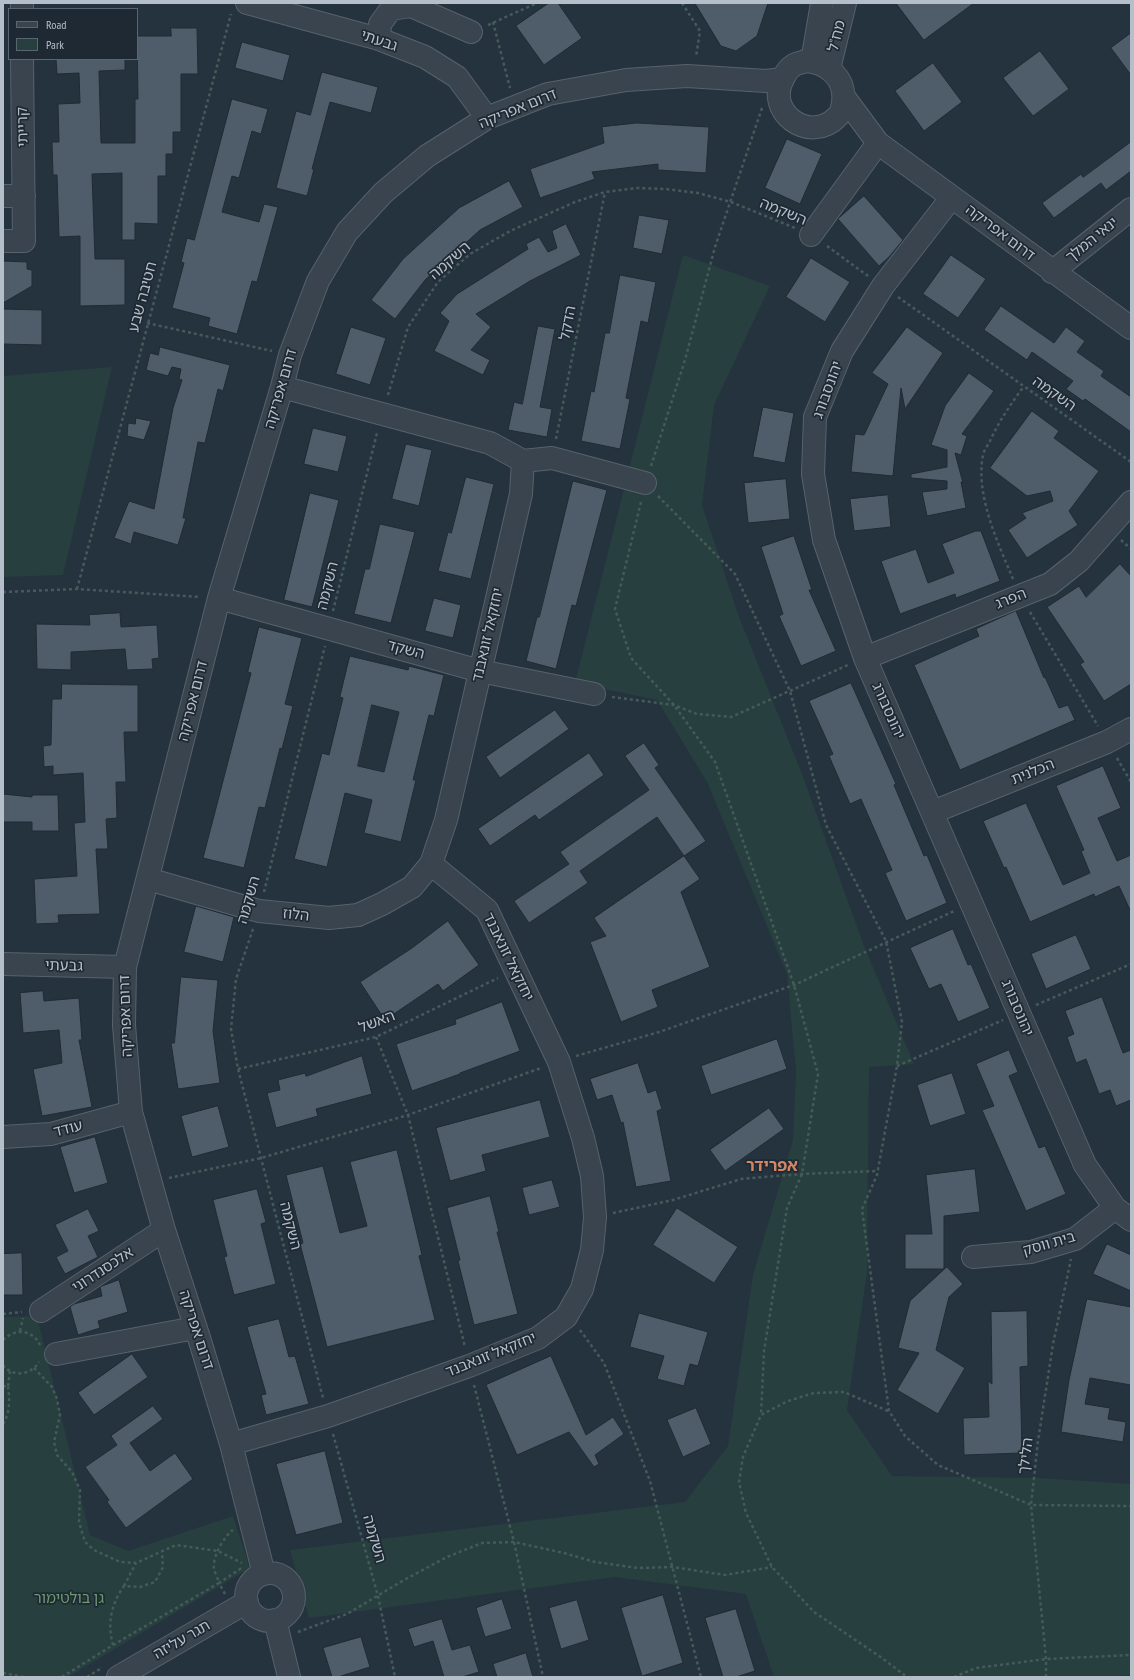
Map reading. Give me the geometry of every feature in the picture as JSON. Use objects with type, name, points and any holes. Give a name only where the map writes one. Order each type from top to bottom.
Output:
[{"type":"street","name":"מח\"ל","points":[[821,66],[822,3]]},
{"type":"street","name":"מח\"ל","points":[[821,66],[845,3]]},
{"type":"street","points":[[379,39],[380,24],[391,9],[411,6],[470,32]]},
{"type":"street","name":"גבעתי","points":[[239,7],[379,39],[425,57],[457,77],[487,118]]},
{"type":"street","name":"קרייתי","points":[[3,241],[24,241],[22,60]]},
{"type":"street","points":[[805,62],[821,66],[840,80],[844,97],[842,112],[832,123],[822,127],[812,128],[802,126],[793,121],[771,102],[779,90],[782,79],[787,71],[794,65],[805,62]]},
{"type":"street","name":"דרום אפריקה","points":[[264,1574],[231,1444],[200,1340],[164,1230],[131,1112],[124,1025],[125,967],[219,598],[282,387],[290,355],[318,281],[347,232],[383,193],[427,156],[487,118],[548,94],[626,80],[687,76],[700,69],[766,81],[782,79]]},
{"type":"street","name":"דרום אפריקה","points":[[700,69],[771,102]]},
{"type":"street","name":"דרום אפריקה","points":[[844,97],[875,139]]},
{"type":"street","name":"דרום אפריקה","points":[[832,123],[875,139],[1052,272],[1131,328]]},
{"type":"street","points":[[811,235],[875,139]]},
{"type":"street","points":[[3,196],[24,196]]},
{"type":"street","name":"יהונסבורג","points":[[952,197],[883,286],[842,351],[815,416],[813,474],[824,540],[865,658],[1085,1165],[1123,1214]]},
{"type":"street","name":"ינאי המלך","points":[[1052,272],[1131,209]]},
{"type":"street","points":[[282,387],[490,443],[523,461],[552,458],[645,482]]},
{"type":"street","name":"יחזקאל זונאבנד","points":[[231,1444],[328,1416],[469,1366],[538,1338],[566,1317],[582,1289],[592,1250],[595,1217],[592,1176],[583,1138],[559,1062],[487,910],[431,864],[446,820],[521,494],[523,461]]},
{"type":"street","name":"הפרג","points":[[865,658],[1050,584],[1079,561],[1131,502]]},
{"type":"street","name":"השקד","points":[[219,598],[480,671],[594,694]]},
{"type":"street","name":"הכלנית","points":[[933,812],[1107,742],[1131,729]]},
{"type":"street","name":"הלוז","points":[[148,879],[259,911],[329,918],[358,915],[382,904],[412,886],[431,864]]},
{"type":"street","name":"גבעתי","points":[[3,964],[125,967]]},
{"type":"street","name":"עודד","points":[[3,1137],[51,1134],[131,1112]]},
{"type":"street","name":"בית ווסק","points":[[973,1257],[1031,1252],[1075,1239],[1123,1214]]},
{"type":"street","name":"אלכסנדרוני","points":[[33,1312],[164,1230]]},
{"type":"street","points":[[46,1352],[195,1328]]},
{"type":"street","points":[[277,1629],[252,1613],[246,1602],[248,1588],[257,1577],[264,1574],[279,1575],[285,1579],[293,1592],[293,1599],[288,1613],[282,1618],[277,1629],[289,1677]]},
{"type":"street","name":"תגר עליזה","points":[[118,1677],[246,1602]]},
{"type":"path","points":[[470,32],[537,3]]},
{"type":"path","points":[[682,3],[700,31],[700,69]]},
{"type":"path","name":"חטיבה שבע","points":[[78,589],[147,323],[239,7]]},
{"type":"path","points":[[493,22],[510,89]]},
{"type":"path","points":[[771,102],[731,202],[715,247],[685,360],[645,482],[615,609],[631,658],[674,705],[715,762],[796,992],[818,1074],[802,1174],[787,1208],[764,1351],[761,1415],[743,1457],[739,1482],[746,1513],[772,1567],[814,1612],[882,1658],[907,1677]]},
{"type":"path","name":"השקמה","points":[[396,1677],[378,1596],[328,1416],[238,1069],[231,1029],[236,979],[259,911],[382,413],[408,327],[438,282],[470,254],[510,231],[575,202],[605,192],[637,188],[666,189],[698,193],[731,202],[811,235],[1131,462]]},
{"type":"path","name":"הדקל","points":[[552,458],[605,192]]},
{"type":"path","points":[[147,323],[290,355]]},
{"type":"path","points":[[645,482],[735,574],[790,691],[826,825],[886,941],[902,1022],[897,1066],[878,1171],[862,1209],[888,1411],[905,1436],[938,1465],[1031,1505],[1131,1506]]},
{"type":"path","points":[[3,592],[78,589],[219,598]]},
{"type":"path","points":[[594,694],[674,705],[698,714],[731,717],[865,658]]},
{"type":"path","name":"האשל","points":[[238,1069],[376,1037],[516,970]]},
{"type":"path","points":[[595,1217],[673,1200],[741,1179],[802,1174],[878,1171]]},
{"type":"path","name":"הלילך","points":[[1046,1677],[1046,1659],[1031,1505],[1038,1441],[1053,1344],[1075,1239]]},
{"type":"path","points":[[3,1340],[8,1335],[20,1331],[33,1312]]},
{"type":"path","points":[[566,1317],[583,1333],[604,1363],[650,1481],[701,1677]]},
{"type":"path","points":[[3,1365],[10,1371],[24,1373],[34,1368],[46,1352],[33,1336],[20,1331]]},
{"type":"path","points":[[34,1368],[52,1386],[57,1399],[60,1415],[54,1442],[58,1455],[72,1472],[80,1490],[79,1522],[85,1542],[94,1550],[120,1562],[136,1563],[176,1545],[218,1551],[246,1565],[219,1584],[62,1677]]},
{"type":"path","points":[[3,1424],[6,1419],[10,1399],[8,1387],[10,1371]]},
{"type":"path","points":[[3,1386],[8,1387]]},
{"type":"path","points":[[761,1415],[788,1401],[814,1393],[844,1392],[888,1411]]},
{"type":"path","points":[[226,1595],[219,1584],[213,1567],[218,1551],[228,1534],[240,1525],[251,1523]]},
{"type":"path","points":[[277,1629],[348,1614],[404,1580],[447,1557],[482,1543],[514,1542],[596,1562],[638,1568],[673,1567],[725,1575],[772,1567]]},
{"type":"path","points":[[124,1586],[140,1587],[155,1582],[163,1567],[162,1552]]},
{"type":"path","points":[[113,1646],[109,1632],[112,1608],[136,1563]]},
{"type":"path","points":[[954,1677],[976,1668],[1046,1659],[1131,1655]]},
{"type":"path","points":[[3,1673],[24,1677]]},
{"type":"green space","points":[[683,255],[770,286],[714,405],[702,505],[739,617],[802,774],[864,946],[914,1064],[869,1067],[867,1272],[847,1410],[892,1476],[1038,1478],[1131,1484],[1131,1675],[1104,1677],[774,1677],[746,1594],[615,1577],[309,1618],[290,1550],[685,1502],[728,1446],[753,1275],[793,1140],[796,1071],[787,974],[707,782],[657,700],[575,683]]},
{"type":"green space","points":[[112,367],[63,575],[3,577],[3,376]]},
{"type":"green space","name":"גן בולטימור","points":[[37,1316],[90,1535],[128,1551],[233,1516],[250,1568],[68,1677],[3,1677],[3,1317]]},
{"type":"building","points":[[549,3],[558,3],[582,38],[544,65],[516,26]]},
{"type":"building","points":[[695,3],[768,3],[757,36],[736,51],[721,46]]},
{"type":"building","points":[[896,3],[974,3],[924,40]]},
{"type":"building","points":[[171,28],[197,28],[198,74],[181,74],[181,132],[173,132],[173,154],[166,154],[166,176],[158,176],[158,224],[135,223],[135,240],[122,240],[122,173],[92,174],[95,259],[125,259],[125,305],[80,306],[80,236],[59,237],[57,175],[53,175],[52,142],[59,142],[58,104],[80,103],[79,73],[57,74],[56,60],[125,60],[125,70],[99,71],[101,143],[135,143],[135,99],[138,99],[138,36],[171,36]]},
{"type":"building","points":[[1131,33],[1131,75],[1111,48]]},
{"type":"building","points":[[242,42],[290,55],[283,81],[235,68]]},
{"type":"building","points":[[1040,51],[1069,89],[1033,116],[1003,78]]},
{"type":"building","points":[[933,63],[962,102],[924,131],[895,91]]},
{"type":"building","points":[[322,72],[378,87],[371,113],[330,102],[312,169],[314,169],[307,196],[276,188],[296,111],[310,115]]},
{"type":"building","points":[[232,99],[268,109],[261,134],[252,131],[239,178],[232,176],[222,212],[259,222],[264,204],[278,207],[257,282],[252,281],[237,334],[208,326],[210,318],[172,308],[184,263],[181,262],[187,238],[194,240]]},
{"type":"building","points":[[637,123],[709,127],[706,173],[658,170],[658,164],[592,172],[595,179],[540,198],[530,169],[604,143],[602,127]]},
{"type":"building","points":[[787,139],[822,154],[800,204],[765,188]]},
{"type":"building","points":[[1131,142],[1131,171],[1106,190],[1101,183],[1054,218],[1042,203],[1081,174],[1083,177]]},
{"type":"building","points":[[509,181],[523,207],[480,230],[425,280],[395,319],[371,300],[403,259],[459,208]]},
{"type":"building","points":[[864,196],[903,240],[889,257],[879,266],[838,219]]},
{"type":"building","points":[[639,215],[669,220],[662,254],[633,248]]},
{"type":"building","points":[[566,224],[581,255],[530,281],[476,314],[491,327],[471,350],[490,360],[483,375],[434,351],[449,321],[440,313],[457,294],[528,249],[526,244],[539,237],[548,252],[557,248],[552,231]]},
{"type":"building","points":[[951,255],[986,279],[958,318],[923,294]]},
{"type":"building","points":[[811,258],[850,282],[825,322],[786,297]]},
{"type":"building","points":[[3,261],[27,262],[27,269],[32,270],[32,286],[3,303]]},
{"type":"building","points":[[620,275],[656,282],[648,323],[641,321],[626,398],[630,399],[620,449],[581,441],[591,391],[594,392],[605,333],[609,333]]},
{"type":"building","points":[[1001,306],[1054,343],[1066,327],[1085,341],[1077,352],[1104,371],[1101,376],[1131,397],[1131,432],[1085,399],[1083,401],[1066,389],[1073,381],[1032,352],[1027,360],[984,330]]},
{"type":"building","points":[[3,309],[42,310],[42,345],[3,344]]},
{"type":"building","points":[[538,326],[555,329],[540,407],[552,409],[547,437],[508,430],[514,402],[522,404]]},
{"type":"building","points":[[351,327],[386,338],[370,385],[336,374]]},
{"type":"building","points":[[907,327],[943,353],[905,409],[901,388],[893,476],[851,472],[855,434],[864,435],[888,384],[872,373]]},
{"type":"building","points":[[160,347],[230,365],[223,391],[218,389],[205,443],[198,442],[183,518],[186,518],[178,545],[134,532],[131,544],[114,538],[129,501],[154,509],[173,408],[182,380],[179,379],[181,369],[172,367],[168,376],[146,370],[150,353],[158,355]]},
{"type":"building","points":[[969,373],[994,391],[962,434],[967,436],[961,455],[955,453],[963,483],[961,482],[966,508],[927,516],[922,492],[947,489],[947,481],[911,478],[911,474],[947,467],[947,450],[931,445],[945,406]]},
{"type":"building","points":[[763,407],[794,413],[785,463],[753,457]]},
{"type":"building","points":[[1032,411],[1059,431],[1054,438],[1099,471],[1069,511],[1078,525],[1027,558],[1008,530],[1026,518],[1022,513],[1053,501],[1050,491],[1027,496],[990,468]]},
{"type":"building","points":[[136,418],[151,421],[144,440],[127,436],[128,423],[135,424]]},
{"type":"building","points":[[313,428],[347,436],[338,472],[304,464]]},
{"type":"building","points":[[406,444],[432,450],[419,506],[392,499]]},
{"type":"building","points":[[466,477],[494,484],[471,579],[438,571],[448,532],[451,533]]},
{"type":"building","points":[[786,479],[790,519],[748,523],[744,483]]},
{"type":"building","points":[[573,481],[607,490],[576,606],[572,605],[556,669],[526,661],[537,617],[539,617]]},
{"type":"building","points":[[310,493],[339,500],[312,607],[284,600]]},
{"type":"building","points":[[888,495],[891,527],[854,531],[850,499]]},
{"type":"building","points":[[380,524],[415,532],[391,623],[354,614],[365,569],[369,569]]},
{"type":"building","points":[[976,531],[981,531],[1000,581],[956,598],[955,594],[900,614],[881,561],[916,549],[928,583],[954,573],[942,544]]},
{"type":"building","points":[[794,536],[812,590],[809,590],[836,651],[801,666],[779,616],[783,614],[761,547]]},
{"type":"building","points":[[1120,564],[1131,576],[1131,684],[1104,701],[1080,664],[1084,662],[1047,607],[1079,586],[1086,597]]},
{"type":"building","points":[[434,598],[461,605],[453,638],[425,631]]},
{"type":"building","points":[[1016,611],[1044,678],[1045,677],[1059,708],[1068,705],[1075,720],[960,770],[914,665],[979,636],[976,629]]},
{"type":"building","points":[[120,613],[121,627],[157,625],[159,658],[152,659],[153,669],[127,670],[125,649],[71,652],[71,670],[37,669],[36,624],[90,625],[89,615]]},
{"type":"building","points":[[259,627],[302,638],[285,704],[293,706],[282,749],[280,748],[265,808],[259,807],[244,868],[203,858],[251,673],[248,672]]},
{"type":"building","points":[[350,656],[408,670],[409,666],[444,675],[434,716],[429,715],[413,780],[416,780],[401,842],[364,833],[372,800],[345,793],[327,867],[294,859],[322,753],[329,755],[343,698],[340,697]],"holes":[[[372,705],[399,712],[384,772],[358,766]]]},
{"type":"building","points":[[851,683],[896,784],[894,785],[924,856],[927,855],[947,903],[906,921],[885,873],[892,870],[861,799],[850,804],[829,756],[833,754],[809,701]]},
{"type":"building","points":[[62,684],[138,685],[138,732],[124,732],[126,782],[116,782],[117,818],[106,819],[108,849],[96,849],[100,914],[58,915],[59,923],[36,924],[34,879],[77,876],[74,823],[85,822],[83,773],[53,775],[53,766],[44,767],[43,746],[51,745],[52,699],[61,699]]},
{"type":"building","points":[[555,710],[569,729],[500,778],[486,757]]},
{"type":"building","points":[[644,743],[659,765],[655,768],[706,841],[684,856],[657,817],[580,871],[588,883],[529,923],[514,901],[569,864],[560,852],[649,790],[625,756]]},
{"type":"building","points":[[589,753],[604,775],[539,820],[535,815],[490,846],[478,829]]},
{"type":"building","points":[[1103,766],[1121,808],[1098,818],[1117,861],[1131,855],[1131,912],[1119,886],[1095,897],[1094,894],[1030,922],[1006,867],[1004,868],[983,821],[1026,803],[1063,885],[1090,873],[1081,851],[1084,850],[1056,786]]},
{"type":"building","points":[[3,794],[32,797],[32,795],[58,795],[59,831],[32,831],[32,822],[3,822]]},
{"type":"building","points":[[684,856],[700,879],[681,892],[710,967],[652,990],[658,1007],[621,1022],[590,942],[606,936],[594,918]]},
{"type":"building","points":[[196,906],[234,917],[223,962],[184,952]]},
{"type":"building","points":[[448,921],[479,965],[443,991],[438,984],[385,1020],[360,982],[412,948]]},
{"type":"building","points":[[953,929],[968,965],[971,964],[990,1008],[958,1022],[941,984],[929,989],[910,948]]},
{"type":"building","points":[[1076,935],[1091,969],[1046,989],[1031,954]]},
{"type":"building","points":[[181,977],[218,980],[213,1031],[220,1083],[178,1089],[171,1043],[174,1043]]},
{"type":"building","points":[[43,991],[44,1001],[79,998],[82,1040],[79,1040],[92,1107],[42,1116],[33,1069],[62,1063],[59,1030],[23,1033],[20,993]]},
{"type":"building","points":[[1102,997],[1123,1053],[1131,1050],[1131,1100],[1116,1106],[1110,1090],[1099,1094],[1086,1059],[1076,1063],[1067,1037],[1074,1034],[1065,1011]]},
{"type":"building","points":[[502,1002],[520,1051],[412,1091],[396,1044],[456,1024],[455,1020]]},
{"type":"building","points":[[777,1039],[787,1069],[711,1095],[701,1066]]},
{"type":"building","points":[[1009,1050],[1018,1072],[1009,1076],[1039,1148],[1045,1146],[1066,1194],[1026,1211],[982,1110],[994,1106],[976,1064]]},
{"type":"building","points":[[362,1056],[372,1094],[316,1109],[318,1116],[276,1128],[267,1093],[280,1090],[278,1080],[305,1073],[306,1076]]},
{"type":"building","points":[[638,1063],[648,1093],[656,1090],[662,1109],[657,1111],[671,1181],[636,1187],[623,1122],[621,1123],[612,1095],[597,1100],[590,1079]]},
{"type":"building","points":[[952,1073],[966,1114],[930,1126],[917,1085]]},
{"type":"building","points":[[540,1100],[550,1137],[482,1155],[486,1171],[450,1181],[436,1128]]},
{"type":"building","points":[[218,1106],[229,1147],[192,1157],[181,1116]]},
{"type":"building","points":[[769,1108],[784,1129],[725,1171],[710,1150]]},
{"type":"building","points":[[95,1137],[108,1183],[74,1193],[60,1147]]},
{"type":"building","points":[[397,1150],[422,1255],[419,1256],[435,1320],[327,1347],[300,1244],[303,1243],[286,1175],[323,1166],[340,1233],[367,1226],[350,1162]]},
{"type":"building","points":[[975,1169],[980,1212],[944,1216],[944,1269],[905,1269],[905,1234],[932,1234],[926,1175]]},
{"type":"building","points":[[552,1180],[560,1207],[529,1215],[522,1188]]},
{"type":"building","points":[[257,1189],[266,1222],[261,1224],[276,1284],[234,1295],[224,1257],[227,1256],[213,1200]]},
{"type":"building","points":[[490,1196],[499,1232],[497,1232],[518,1314],[474,1325],[447,1208]]},
{"type":"building","points":[[677,1208],[738,1247],[714,1283],[653,1245]]},
{"type":"building","points":[[88,1209],[99,1231],[88,1236],[98,1257],[65,1274],[56,1257],[68,1251],[55,1225]]},
{"type":"building","points":[[1107,1244],[1131,1255],[1131,1291],[1093,1274]]},
{"type":"building","points":[[22,1253],[23,1295],[3,1295],[3,1254]]},
{"type":"building","points":[[947,1267],[963,1284],[949,1297],[936,1350],[965,1368],[938,1414],[897,1390],[919,1353],[898,1348],[910,1301]]},
{"type":"building","points":[[119,1280],[128,1312],[98,1321],[100,1328],[78,1335],[70,1307],[74,1304],[102,1296],[100,1287]]},
{"type":"building","points":[[1087,1299],[1131,1307],[1131,1385],[1090,1378],[1085,1404],[1110,1408],[1108,1419],[1126,1422],[1123,1442],[1061,1432],[1069,1380]]},
{"type":"building","points":[[1027,1311],[1028,1366],[1020,1367],[1022,1453],[964,1455],[963,1418],[989,1417],[988,1381],[992,1384],[991,1312]]},
{"type":"building","points":[[639,1313],[708,1332],[698,1366],[690,1364],[684,1386],[657,1379],[664,1356],[630,1347]]},
{"type":"building","points":[[279,1319],[289,1357],[295,1356],[309,1404],[266,1415],[261,1395],[266,1394],[247,1327]]},
{"type":"building","points":[[132,1354],[148,1377],[94,1415],[78,1393]]},
{"type":"building","points":[[551,1356],[586,1435],[613,1417],[624,1434],[595,1455],[599,1464],[594,1467],[569,1432],[517,1455],[486,1385]]},
{"type":"building","points":[[153,1406],[163,1419],[130,1443],[150,1471],[175,1453],[193,1479],[126,1528],[107,1502],[109,1500],[85,1467],[117,1445],[111,1436]]},
{"type":"building","points":[[696,1408],[711,1444],[683,1457],[667,1420]]},
{"type":"building","points":[[325,1451],[343,1523],[296,1535],[276,1464]]},
{"type":"building","points":[[663,1595],[683,1663],[642,1676],[621,1608]]},
{"type":"building","points":[[502,1599],[512,1629],[485,1637],[476,1608]]},
{"type":"building","points":[[577,1600],[589,1640],[561,1649],[549,1608]]},
{"type":"building","points":[[736,1609],[755,1671],[736,1677],[723,1677],[705,1618]]},
{"type":"building","points":[[442,1619],[452,1650],[470,1645],[479,1672],[462,1677],[444,1677],[433,1641],[414,1647],[408,1629]]},
{"type":"building","points":[[361,1637],[370,1667],[338,1677],[332,1677],[323,1648]]},
{"type":"building","points":[[526,1653],[533,1677],[497,1677],[493,1664]]},
{"type":"district","name":"אפרידר","points":[[772,1166]]}]
